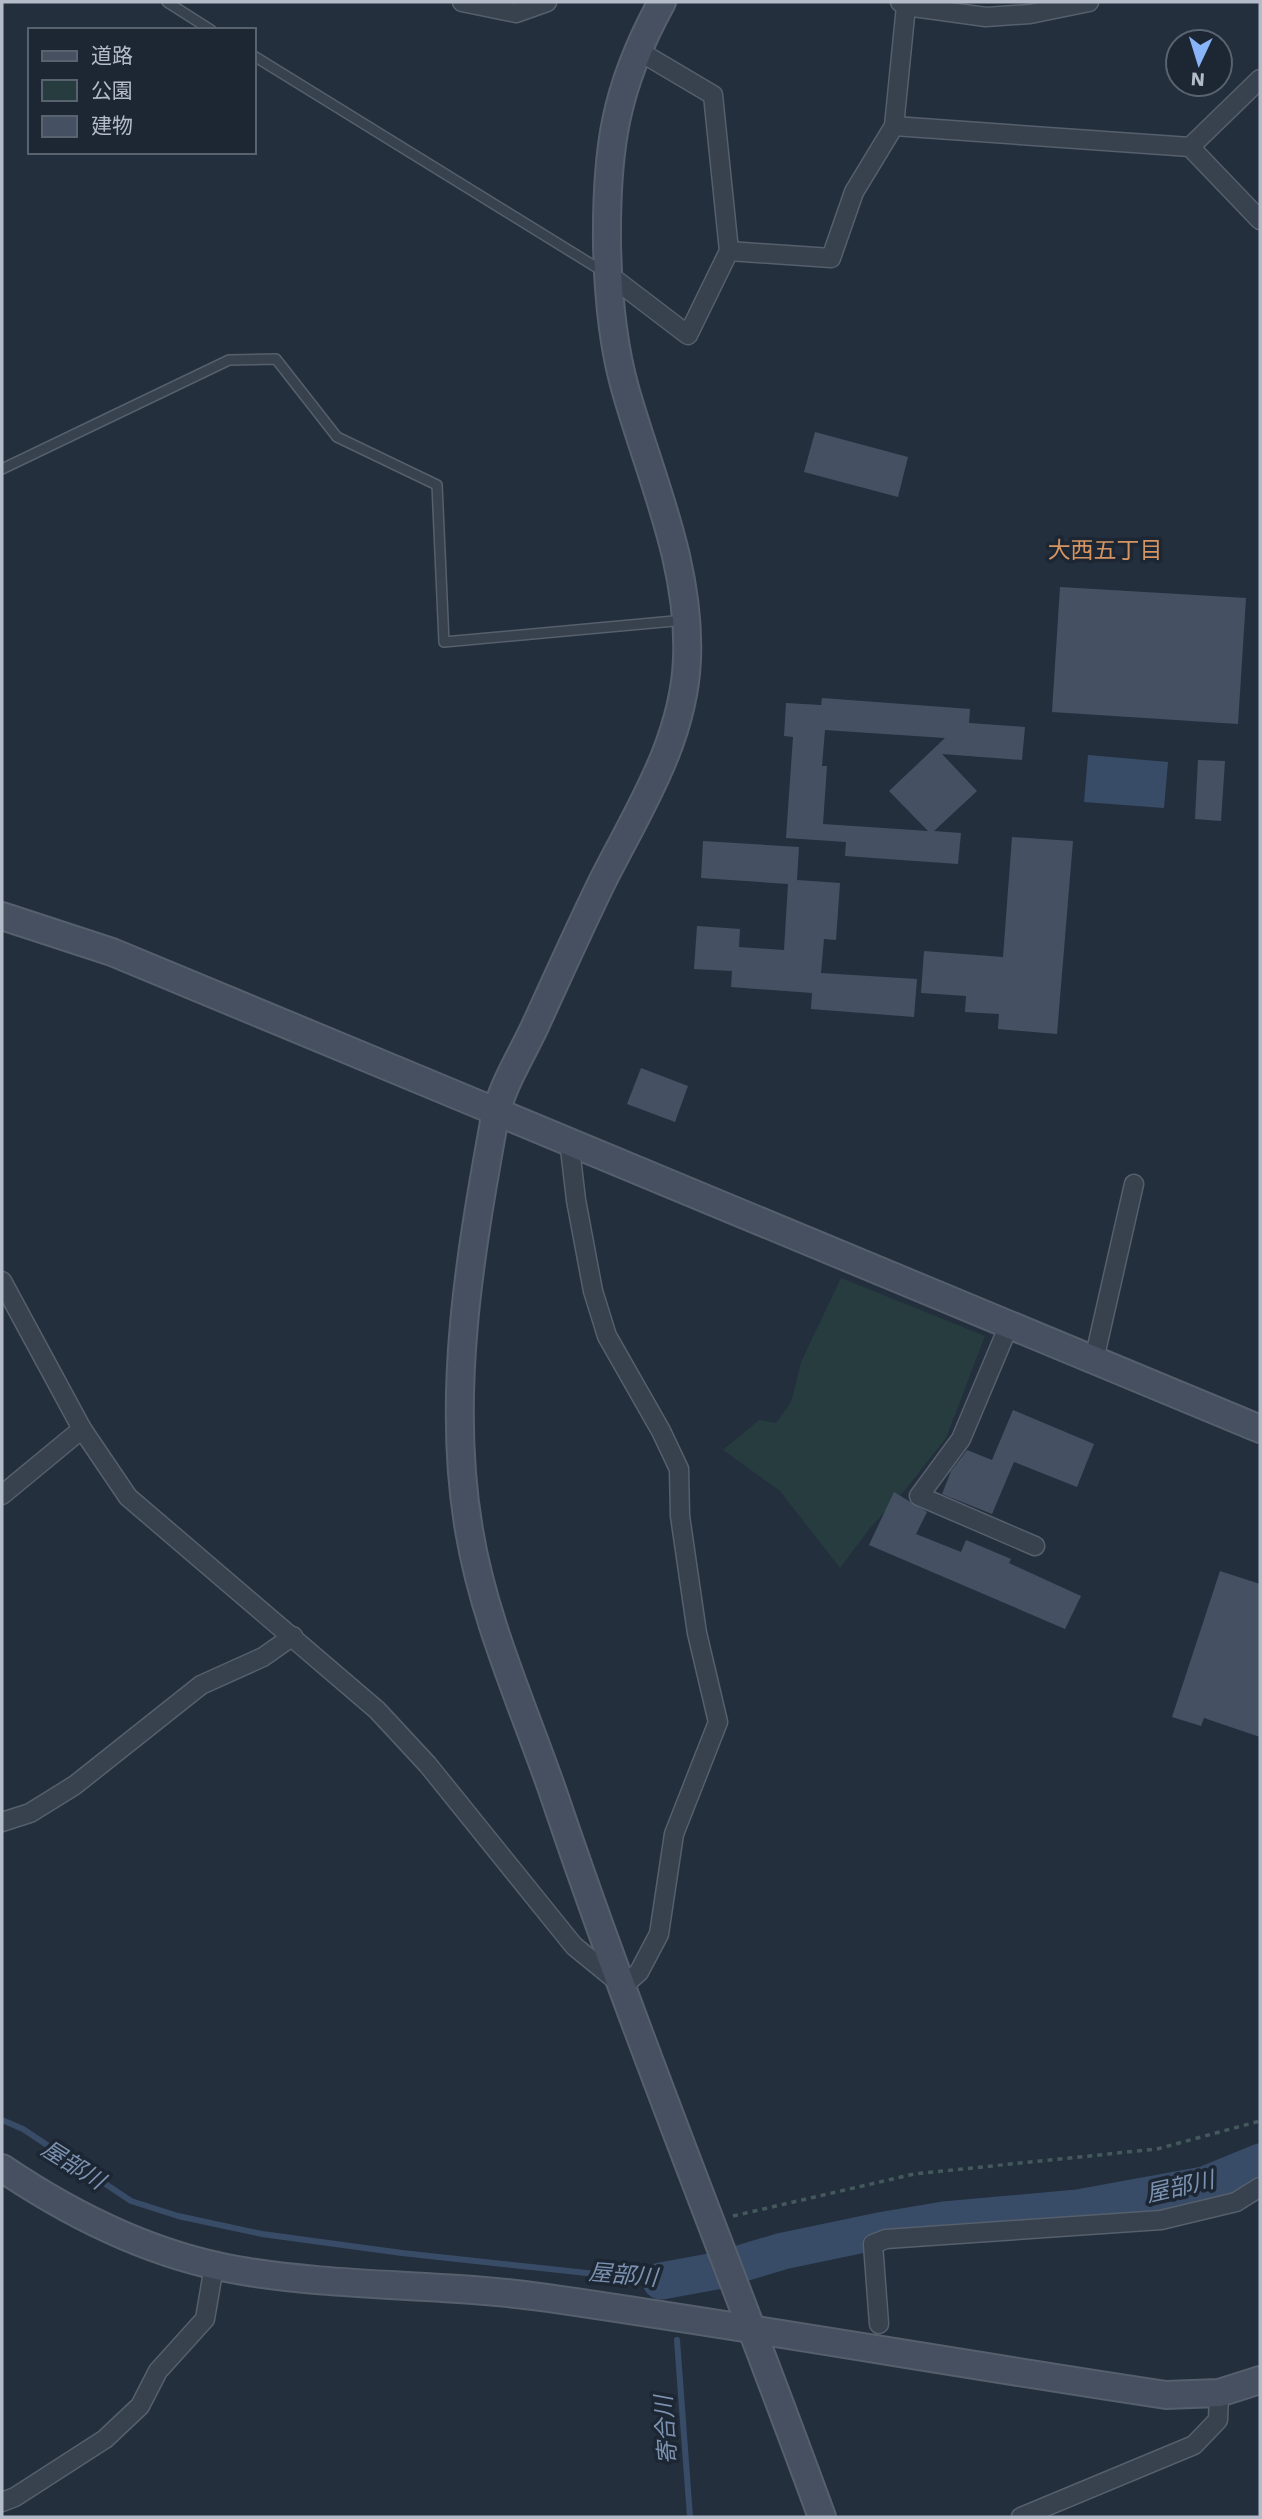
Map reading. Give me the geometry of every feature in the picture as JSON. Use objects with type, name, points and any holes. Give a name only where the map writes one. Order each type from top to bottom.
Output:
[{"type":"street","points":[[462,2],[516,13],[547,2]]},
{"type":"street","points":[[662,2],[637,50],[616,117],[609,153],[608,274],[614,334],[625,387],[675,547],[687,619],[683,703],[665,759],[600,888],[496,1111],[469,1285],[459,1390],[462,1476],[469,1533],[483,1591],[511,1675],[710,2222],[822,2517]]},
{"type":"street","points":[[729,251],[831,258],[854,192],[894,127],[903,4],[986,17],[1030,14],[1089,2]]},
{"type":"street","points":[[608,274],[688,335],[729,251],[713,95],[637,50]]},
{"type":"street","points":[[1189,148],[1260,79]]},
{"type":"street","points":[[894,127],[1189,148],[1260,220]]},
{"type":"street","points":[[2,916],[112,952],[1260,1429]]},
{"type":"street","points":[[569,1140],[576,1200],[593,1291],[607,1336],[679,1469],[680,1516],[697,1633],[718,1721],[674,1834],[659,1934],[639,1972],[623,1986]]},
{"type":"street","points":[[1094,1360],[1134,1184]]},
{"type":"street","points":[[2,1281],[82,1429],[128,1497],[377,1710],[428,1765],[574,1946],[623,1986]]},
{"type":"street","points":[[1009,1325],[961,1439],[919,1496],[1035,1546]]},
{"type":"street","points":[[2,1495],[82,1429]]},
{"type":"street","points":[[2,1822],[30,1813],[75,1784],[201,1685],[262,1657],[293,1636]]},
{"type":"street","points":[[2,2168],[49,2198],[119,2235],[214,2266],[302,2277],[512,2293],[1166,2395],[1219,2393],[1260,2380]]},
{"type":"street","points":[[878,2324],[873,2244],[886,2239],[1161,2220],[1236,2202],[1260,2187]]},
{"type":"street","points":[[2,2502],[85,2452],[140,2406],[158,2371],[205,2319],[214,2266]]},
{"type":"street","points":[[1021,2517],[1194,2445],[1218,2420],[1219,2393]]},
{"type":"lane","points":[[167,2],[208,28]]},
{"type":"lane","points":[[256,58],[608,274]]},
{"type":"lane","points":[[2,469],[229,360],[276,359],[337,437],[437,485],[444,642],[687,619]]},
{"type":"path","points":[[710,2222],[914,2174],[1157,2150],[1260,2121]]},
{"type":"green space","points":[[841,1278],[985,1336],[946,1438],[840,1568],[780,1491],[723,1450],[759,1420],[776,1423],[791,1402],[801,1362]]},
{"type":"water","points":[[1088,755],[1168,762],[1164,808],[1084,802]]},
{"type":"building","points":[[815,432],[908,457],[898,497],[804,472]]},
{"type":"building","points":[[1060,587],[1246,598],[1238,724],[1052,712]]},
{"type":"building","points":[[822,698],[970,709],[969,723],[1025,727],[1022,760],[942,754],[977,791],[934,831],[961,833],[958,864],[845,856],[846,842],[786,838],[793,737],[784,736],[786,703],[821,705]],"holes":[[[825,730],[945,738],[889,791],[928,831],[823,824],[827,766],[822,766]]]},
{"type":"building","points":[[1198,760],[1225,761],[1221,821],[1195,819]]},
{"type":"building","points":[[1012,837],[1073,841],[1057,1034],[998,1029],[999,1014],[965,1012],[966,996],[921,993],[924,951],[1003,957]]},
{"type":"building","points":[[703,841],[799,847],[797,880],[840,883],[836,940],[824,939],[821,973],[917,979],[914,1017],[811,1009],[812,993],[731,987],[732,971],[694,969],[697,926],[740,929],[739,947],[784,950],[788,884],[701,878]]},
{"type":"building","points":[[641,1068],[688,1086],[675,1122],[627,1104]]},
{"type":"building","points":[[1013,1410],[1094,1444],[1077,1487],[1014,1462],[992,1514],[942,1494],[951,1471],[967,1450],[992,1460]]},
{"type":"building","points":[[894,1492],[927,1512],[916,1534],[961,1552],[966,1540],[1011,1559],[1009,1563],[1081,1596],[1065,1629],[869,1545]]},
{"type":"building","points":[[1220,1571],[1260,1584],[1260,1737],[1204,1718],[1201,1726],[1172,1717]]},
{"type":"waterway","name":"屋部川","points":[[2,2120],[23,2129],[131,2201],[178,2216],[262,2234],[402,2253],[661,2281]]},
{"type":"waterway","name":"屋部川","points":[[661,2281],[716,2271],[783,2251],[879,2231],[944,2220],[1078,2208],[1204,2185],[1260,2162]]},
{"type":"waterway","name":"寄合川","points":[[677,2340],[690,2517]]},
{"type":"district","name":"大西五丁目","points":[[1105,550]]}]
